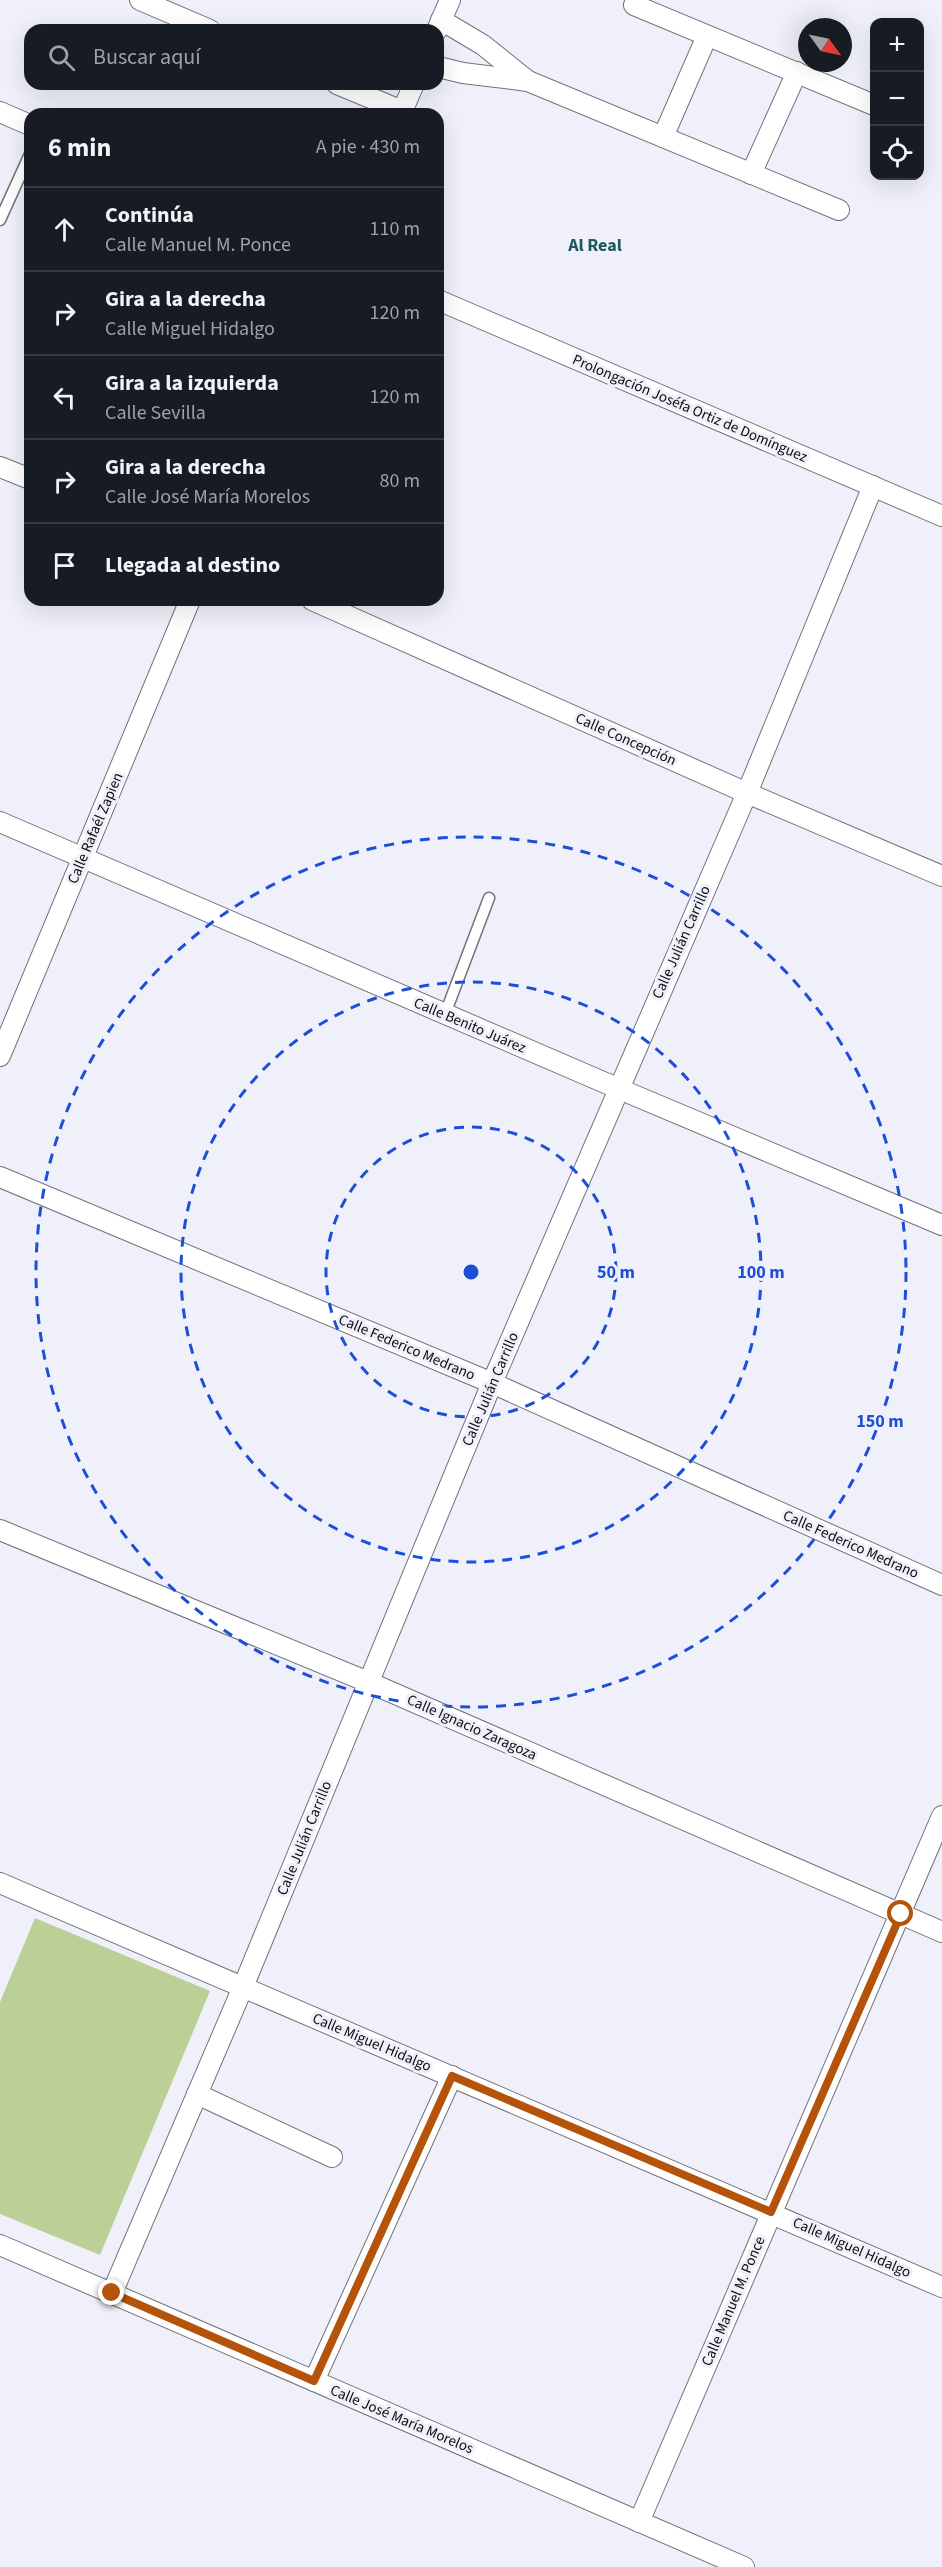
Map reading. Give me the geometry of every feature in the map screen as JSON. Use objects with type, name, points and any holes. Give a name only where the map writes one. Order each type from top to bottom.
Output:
[{"type":"street","points":[[140,0],[196,24]]},
{"type":"street","points":[[439,24],[450,0]]},
{"type":"street","points":[[634,5],[870,103]]},
{"type":"street","points":[[444,27],[483,45],[528,81]]},
{"type":"street","points":[[663,137],[707,36]]},
{"type":"street","points":[[444,68],[528,81],[839,210]]},
{"type":"street","points":[[751,174],[796,72]]},
{"type":"street","points":[[351,90],[390,108]]},
{"type":"street","points":[[403,108],[411,90]]},
{"type":"street","points":[[0,112],[24,122]]},
{"type":"street","name":"Prolongación Joséfa Ortiz de Domínguez","points":[[444,303],[942,516]]},
{"type":"street","points":[[0,467],[24,477]]},
{"type":"street","name":"Calle Julián Carrillo","points":[[112,2293],[243,1987],[492,1383],[617,1088],[747,793],[873,486]]},
{"type":"street","name":"Calle Rafaél Zapien","points":[[0,1056],[187,606]]},
{"type":"street","name":"Calle Concepción","points":[[326,606],[747,793],[942,876]]},
{"type":"street","name":"Calle Benito Juárez","points":[[0,822],[617,1088],[942,1225]]},
{"type":"street","name":"Calle Federico Medrano","points":[[0,1177],[492,1383],[942,1585]]},
{"type":"street","name":"Calle Ignacio Zaragoza","points":[[0,1530],[368,1682],[942,1932]]},
{"type":"street","name":"Calle Manuel M. Ponce","points":[[639,2522],[942,1816]]},
{"type":"street","name":"Calle Miguel Hidalgo","points":[[0,1883],[942,2287]]},
{"type":"street","points":[[314,2381],[452,2076]]},
{"type":"street","points":[[197,2094],[332,2157]]},
{"type":"street","name":"Calle José María Morelos","points":[[0,2245],[744,2567]]},
{"type":"lane","points":[[0,220],[24,167]]},
{"type":"lane","points":[[445,1014],[489,898]]},
{"type":"green space","points":[[35,1918],[210,1991],[100,2255],[0,2214],[0,2002]]},
{"type":"district","name":"Al Real","points":[[595,245]]},
{"type":"route","points":[[112,2293],[314,2381],[452,2076],[771,2212],[901,1914]]}]
